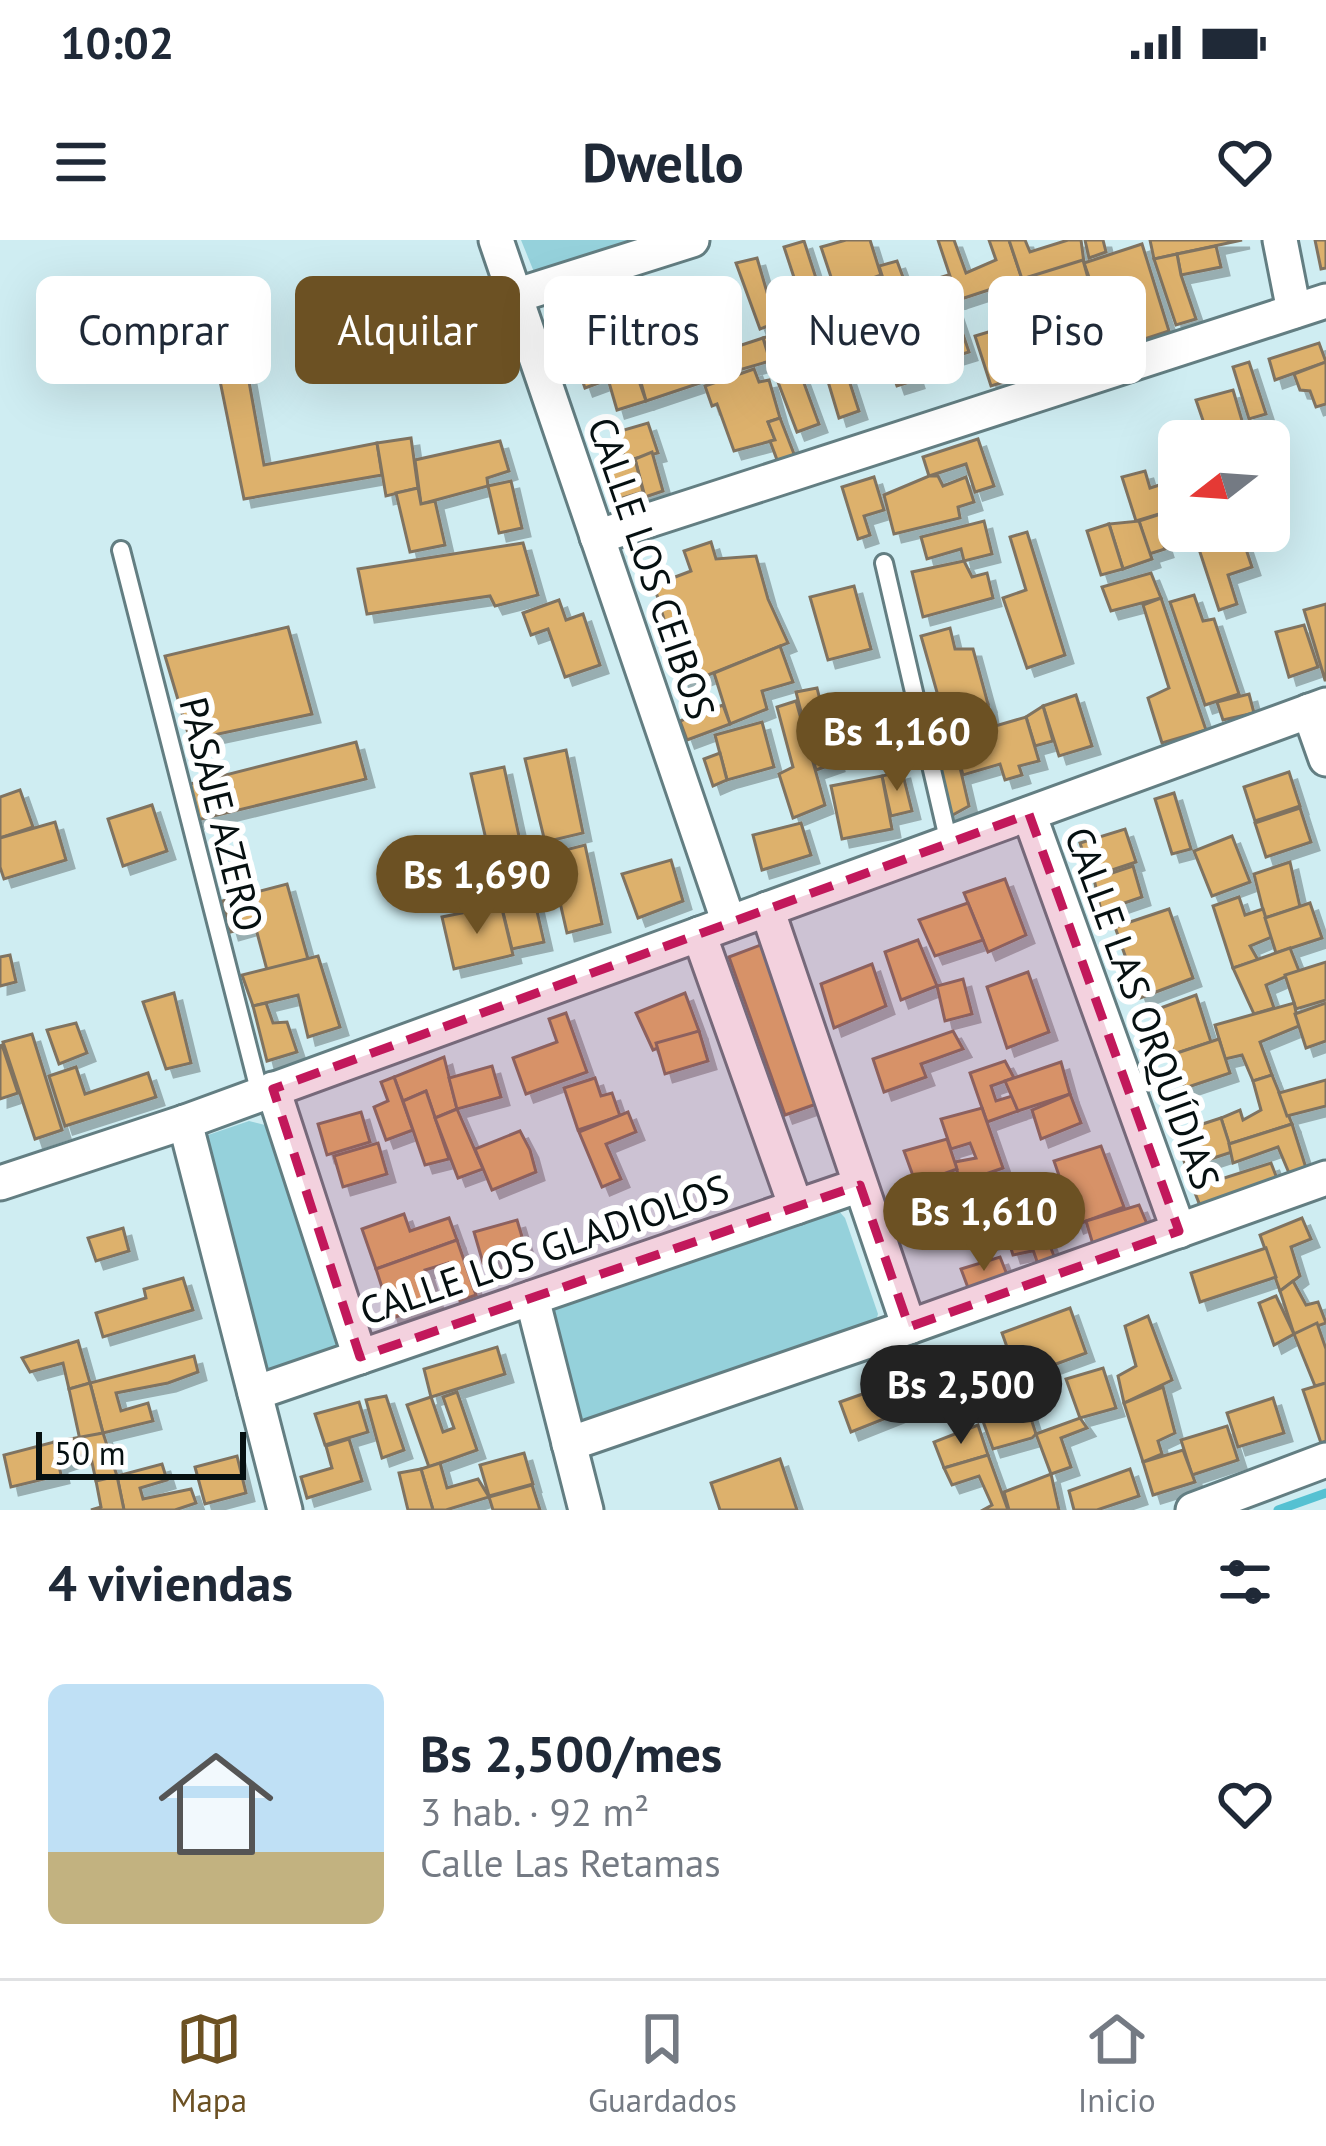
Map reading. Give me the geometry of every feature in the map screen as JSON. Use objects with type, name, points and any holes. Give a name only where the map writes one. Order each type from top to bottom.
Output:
[{"type":"street","name":"CALLE LOS CEIBOS","points":[[496,240],[508,276]]},
{"type":"street","points":[[520,294],[692,240]]},
{"type":"street","points":[[597,537],[1310,306],[1280,240]]},
{"type":"street","name":"CALLE LOS CEIBOS","points":[[520,311],[597,537],[796,1207]]},
{"type":"street","points":[[0,1183],[184,1122],[1318,708],[1326,760]]},
{"type":"street","name":"CALLE LAS ORQUÍDIAS","points":[[1029,814],[1179,1232]]},
{"type":"street","points":[[767,909],[909,1327]]},
{"type":"street","points":[[266,1092],[360,1357]]},
{"type":"street","points":[[184,1122],[285,1510]]},
{"type":"street","points":[[569,1444],[1326,1178]]},
{"type":"street","name":"CALLE LOS GLADIOLOS","points":[[255,1393],[860,1185]]},
{"type":"street","points":[[532,1298],[586,1510]]},
{"type":"street","points":[[1192,1510],[1326,1460]]},
{"type":"lane","name":"PASAJE AZERO","points":[[122,550],[266,1092]]},
{"type":"lane","points":[[884,563],[949,843]]},
{"type":"highlighted area","points":[[1029,814],[1179,1231],[909,1327],[860,1185],[360,1357],[273,1089]]},
{"type":"shaded area","points":[[521,240],[644,240],[534,272]]},
{"type":"shaded area","points":[[249,1121],[277,1135],[342,1347],[266,1373],[203,1141]]},
{"type":"shaded area","points":[[827,1209],[838,1210],[845,1218],[878,1314],[876,1321],[591,1422],[578,1416],[550,1319],[560,1301]]},
{"type":"building","points":[[870,240],[881,275],[831,276],[821,247]]},
{"type":"building","points":[[938,240],[954,240],[966,273],[996,260],[989,240],[1009,240],[1021,276],[988,276],[988,290],[964,298],[964,276],[950,276]]},
{"type":"building","points":[[1009,240],[1025,240],[1030,252],[1081,240],[1084,263],[1021,276]]},
{"type":"building","points":[[1085,240],[1103,240],[1106,252],[1089,258]]},
{"type":"building","points":[[1150,240],[1242,240],[1154,259]]},
{"type":"building","points":[[1315,240],[1326,240],[1326,268],[1321,269]]},
{"type":"building","points":[[804,241],[815,276],[794,276],[784,247]]},
{"type":"building","points":[[1142,244],[1169,331],[1146,339],[1146,276],[1089,276],[1084,263]]},
{"type":"building","points":[[1216,246],[1221,267],[1181,275],[1177,254]]},
{"type":"building","points":[[1177,254],[1196,319],[1176,325],[1154,259]]},
{"type":"building","points":[[757,258],[766,289],[766,327],[760,329],[736,263]]},
{"type":"building","points":[[1083,260],[1087,276],[1032,276]]},
{"type":"building","points":[[897,261],[903,276],[882,276],[879,266]]},
{"type":"building","points":[[988,332],[988,377],[975,336]]},
{"type":"building","points":[[763,338],[766,362],[742,369],[742,345]]},
{"type":"building","points":[[1319,343],[1326,362],[1275,380],[1269,359]]},
{"type":"building","points":[[1249,362],[1266,414],[1249,419],[1233,367]]},
{"type":"building","points":[[1326,362],[1326,404],[1316,407],[1310,391],[1300,390],[1294,374]]},
{"type":"building","points":[[754,369],[759,382],[770,384],[780,418],[768,422],[775,440],[734,451],[717,404],[712,406],[705,386],[742,384],[742,373]]},
{"type":"building","points":[[221,384],[249,384],[264,465],[377,443],[382,475],[244,499]]},
{"type":"building","points":[[609,384],[640,384],[646,401],[617,410]]},
{"type":"building","points":[[641,384],[697,384],[646,401]]},
{"type":"building","points":[[779,384],[804,384],[819,424],[797,432]]},
{"type":"building","points":[[829,384],[850,384],[859,411],[839,418]]},
{"type":"building","points":[[1233,390],[1242,420],[1203,420],[1196,400]]},
{"type":"building","points":[[780,418],[796,459],[779,465],[768,422]]},
{"type":"building","points":[[648,423],[658,453],[625,461],[617,432]]},
{"type":"building","points":[[411,438],[418,488],[386,496],[377,443]]},
{"type":"building","points":[[978,439],[994,486],[975,492],[966,464],[929,476],[923,457]]},
{"type":"building","points":[[500,441],[509,471],[487,478],[488,486],[421,504],[415,460]]},
{"type":"building","points":[[652,452],[663,491],[645,497],[635,459]]},
{"type":"building","points":[[623,453],[625,461],[635,459],[643,492],[616,500],[604,459]]},
{"type":"building","points":[[1145,471],[1150,488],[1158,485],[1158,514],[1136,521],[1122,477]]},
{"type":"building","points":[[938,476],[943,486],[966,477],[974,502],[958,507],[960,518],[894,534],[884,495]]},
{"type":"building","points":[[874,477],[884,510],[864,516],[870,535],[858,539],[842,487]]},
{"type":"building","points":[[511,481],[522,528],[499,533],[488,486]]},
{"type":"building","points":[[418,488],[421,504],[435,501],[445,545],[410,552],[396,493]]},
{"type":"building","points":[[1158,515],[1158,551],[1149,554],[1139,521]]},
{"type":"building","points":[[984,521],[992,554],[964,561],[961,549],[927,559],[921,537]]},
{"type":"building","points":[[1139,521],[1152,559],[1123,569],[1109,524]]},
{"type":"building","points":[[1109,524],[1123,569],[1101,575],[1087,531]]},
{"type":"building","points":[[1027,532],[1065,655],[1027,668],[1003,598],[1026,590],[1010,537]]},
{"type":"building","points":[[711,542],[716,559],[756,556],[788,643],[683,685],[654,585],[691,571],[684,551]]},
{"type":"building","points":[[523,543],[538,595],[495,606],[490,596],[367,614],[358,569]]},
{"type":"building","points":[[1200,552],[1247,552],[1252,567],[1228,575],[1237,604],[1219,610]]},
{"type":"building","points":[[964,561],[972,577],[987,573],[993,598],[923,617],[912,572]]},
{"type":"building","points":[[1151,573],[1161,598],[1111,611],[1102,587]]},
{"type":"building","points":[[854,586],[871,649],[828,660],[810,597]]},
{"type":"building","points":[[1194,595],[1203,621],[1214,619],[1239,694],[1205,705],[1170,602]]},
{"type":"building","points":[[1161,598],[1206,730],[1162,743],[1148,698],[1169,688],[1143,605]]},
{"type":"building","points":[[559,600],[566,620],[583,614],[600,665],[565,677],[548,629],[531,635],[523,613]]},
{"type":"building","points":[[1326,604],[1326,680],[1325,680],[1304,610]]},
{"type":"building","points":[[1304,625],[1318,667],[1289,677],[1276,632]]},
{"type":"building","points":[[288,627],[312,714],[190,740],[165,656]]},
{"type":"building","points":[[950,628],[955,649],[973,649],[988,704],[944,717],[921,636]]},
{"type":"building","points":[[780,646],[793,682],[762,691],[767,709],[730,724],[714,673]]},
{"type":"building","points":[[817,688],[836,763],[816,770],[796,692]]},
{"type":"building","points":[[1249,694],[1254,713],[1223,720],[1217,702]]},
{"type":"building","points":[[1076,695],[1092,746],[1059,756],[1043,706]]},
{"type":"building","points":[[796,701],[825,805],[793,818],[779,774],[793,767],[777,707]]},
{"type":"building","points":[[988,704],[991,721],[943,736],[938,720]]},
{"type":"building","points":[[723,705],[730,724],[687,740],[680,721]]},
{"type":"building","points":[[1043,706],[1053,741],[1035,746],[1026,717]]},
{"type":"building","points":[[1026,717],[1039,761],[1019,766],[1022,775],[1005,780],[1000,764],[963,775],[956,750],[974,744],[971,733]]},
{"type":"building","points":[[762,722],[774,767],[727,780],[715,735]]},
{"type":"building","points":[[356,742],[366,779],[197,820],[186,785]]},
{"type":"building","points":[[566,750],[583,833],[545,842],[525,759]]},
{"type":"building","points":[[720,753],[727,780],[713,786],[704,759]]},
{"type":"building","points":[[958,759],[969,806],[949,817],[937,765]]},
{"type":"building","points":[[504,767],[522,850],[490,857],[471,774]]},
{"type":"building","points":[[902,771],[912,811],[891,816],[882,776]]},
{"type":"building","points":[[1289,772],[1300,806],[1255,821],[1244,787]]},
{"type":"building","points":[[882,776],[892,829],[842,839],[831,786]]},
{"type":"building","points":[[20,790],[33,827],[0,838],[0,797]]},
{"type":"building","points":[[1174,793],[1191,849],[1172,854],[1155,799]]},
{"type":"building","points":[[152,805],[167,851],[123,866],[108,819]]},
{"type":"building","points":[[1300,808],[1311,842],[1266,857],[1255,823]]},
{"type":"building","points":[[55,822],[66,860],[4,879],[0,838]]},
{"type":"building","points":[[801,823],[811,855],[762,870],[753,835]]},
{"type":"building","points":[[1125,829],[1136,862],[1091,877],[1080,843]]},
{"type":"building","points":[[1232,836],[1250,882],[1212,896],[1194,851]]},
{"type":"building","points":[[585,845],[602,924],[567,933],[549,854]]},
{"type":"building","points":[[671,860],[683,901],[638,918],[622,874]]},
{"type":"building","points":[[1290,862],[1300,907],[1265,918],[1254,874]]},
{"type":"building","points":[[526,863],[544,942],[512,949],[493,871]]},
{"type":"building","points":[[1133,866],[1142,897],[1101,911],[1094,879]]},
{"type":"building","points":[[1005,879],[1026,935],[988,952],[964,893]]},
{"type":"building","points":[[287,884],[308,959],[267,970],[255,925],[231,932],[222,901]]},
{"type":"building","points":[[1239,897],[1245,915],[1263,909],[1272,937],[1250,946],[1258,960],[1233,968],[1213,906]]},
{"type":"building","points":[[968,903],[983,940],[935,956],[919,920]]},
{"type":"building","points":[[1310,903],[1322,938],[1276,953],[1265,918]]},
{"type":"building","points":[[501,905],[513,955],[454,969],[442,917]]},
{"type":"building","points":[[1169,909],[1193,978],[1140,998],[1115,927]]},
{"type":"building","points":[[918,940],[937,986],[901,1000],[885,952]]},
{"type":"building","points":[[766,943],[822,1102],[785,1115],[729,957]]},
{"type":"building","points":[[1290,948],[1299,971],[1266,985],[1274,1008],[1254,1014],[1233,968]]},
{"type":"building","points":[[10,955],[16,982],[0,986],[0,957]]},
{"type":"building","points":[[318,956],[340,1027],[308,1037],[298,995],[253,1006],[242,975]]},
{"type":"building","points":[[1326,962],[1326,1000],[1296,1009],[1285,975]]},
{"type":"building","points":[[872,964],[886,1006],[834,1028],[821,984]]},
{"type":"building","points":[[1028,972],[1049,1032],[1007,1048],[987,987]]},
{"type":"building","points":[[963,979],[972,1014],[945,1021],[937,986]]},
{"type":"building","points":[[174,993],[191,1063],[166,1069],[143,1002]]},
{"type":"building","points":[[685,993],[699,1031],[653,1050],[636,1013]]},
{"type":"building","points":[[1196,995],[1211,1042],[1174,1054],[1158,1009]]},
{"type":"building","points":[[266,1003],[273,1023],[287,1022],[297,1052],[267,1061],[253,1006]]},
{"type":"building","points":[[1294,1003],[1299,1026],[1260,1042],[1272,1075],[1253,1081],[1242,1055],[1225,1059],[1215,1025]]},
{"type":"building","points":[[1326,1003],[1326,1041],[1306,1048],[1295,1014]]},
{"type":"building","points":[[566,1013],[587,1072],[526,1094],[513,1058],[557,1042],[549,1019]]},
{"type":"building","points":[[76,1023],[87,1053],[59,1064],[47,1030]]},
{"type":"building","points":[[699,1031],[708,1061],[665,1074],[656,1043]]},
{"type":"building","points":[[953,1031],[963,1049],[921,1064],[926,1077],[884,1092],[873,1059]]},
{"type":"building","points":[[32,1034],[62,1130],[35,1139],[3,1042]]},
{"type":"building","points":[[1219,1039],[1230,1073],[1185,1088],[1174,1054]]},
{"type":"building","points":[[0,1046],[18,1093],[0,1099]]},
{"type":"building","points":[[444,1057],[457,1109],[435,1118],[426,1091],[403,1101],[394,1077]]},
{"type":"building","points":[[1005,1061],[1014,1078],[991,1086],[996,1101],[1012,1096],[1018,1111],[987,1122],[970,1073]]},
{"type":"building","points":[[1061,1062],[1070,1094],[1018,1111],[1005,1081]]},
{"type":"building","points":[[492,1066],[501,1097],[457,1109],[449,1078]]},
{"type":"building","points":[[76,1067],[85,1094],[148,1073],[156,1097],[65,1126],[49,1076]]},
{"type":"building","points":[[1272,1075],[1292,1124],[1229,1144],[1221,1118],[1240,1110],[1243,1120],[1261,1110],[1253,1081]]},
{"type":"building","points":[[394,1077],[413,1130],[386,1140],[374,1107],[388,1101],[381,1082]]},
{"type":"building","points":[[595,1078],[601,1096],[612,1093],[620,1116],[578,1130],[564,1088]]},
{"type":"building","points":[[1326,1080],[1326,1106],[1287,1116],[1279,1093]]},
{"type":"building","points":[[426,1091],[449,1159],[425,1165],[403,1101]]},
{"type":"building","points":[[1070,1094],[1081,1123],[1041,1139],[1032,1110]]},
{"type":"building","points":[[982,1108],[1003,1168],[960,1183],[955,1162],[976,1158],[970,1143],[951,1149],[941,1119]]},
{"type":"building","points":[[457,1109],[483,1169],[458,1178],[435,1118]]},
{"type":"building","points":[[361,1112],[370,1142],[327,1155],[318,1124]]},
{"type":"building","points":[[628,1112],[636,1132],[606,1144],[621,1179],[602,1187],[579,1132]]},
{"type":"building","points":[[1221,1118],[1232,1152],[1186,1167],[1175,1133]]},
{"type":"building","points":[[1292,1124],[1306,1168],[1289,1173],[1278,1147],[1233,1163],[1229,1144]]},
{"type":"building","points":[[520,1131],[536,1172],[492,1190],[475,1149]]},
{"type":"building","points":[[947,1139],[957,1169],[916,1184],[904,1151]]},
{"type":"building","points":[[378,1143],[387,1174],[343,1187],[334,1156]]},
{"type":"building","points":[[1101,1146],[1124,1207],[1076,1225],[1054,1161]]},
{"type":"building","points":[[1271,1163],[1278,1181],[1201,1208],[1193,1188]]},
{"type":"building","points":[[1015,1194],[1032,1251],[1013,1255],[996,1201]]},
{"type":"building","points":[[996,1201],[1007,1237],[983,1243],[971,1206]]},
{"type":"building","points":[[1139,1205],[1150,1231],[1094,1248],[1086,1221]]},
{"type":"building","points":[[1035,1208],[1056,1261],[1039,1267],[1020,1213]]},
{"type":"building","points":[[404,1214],[410,1231],[449,1218],[457,1240],[376,1269],[362,1229]]},
{"type":"building","points":[[1302,1218],[1311,1239],[1291,1247],[1300,1276],[1280,1291],[1260,1235]]},
{"type":"building","points":[[517,1220],[526,1250],[483,1263],[474,1232]]},
{"type":"building","points":[[123,1228],[129,1251],[96,1261],[88,1238]]},
{"type":"building","points":[[457,1240],[476,1295],[460,1301],[448,1263],[425,1270],[436,1304],[392,1318],[376,1269]]},
{"type":"building","points":[[1266,1248],[1276,1277],[1200,1302],[1191,1273]]},
{"type":"building","points":[[1000,1257],[1008,1277],[970,1293],[961,1269]]},
{"type":"building","points":[[183,1278],[193,1310],[103,1337],[96,1313],[146,1298],[144,1289]]},
{"type":"building","points":[[1293,1281],[1306,1305],[1318,1302],[1326,1323],[1294,1334],[1280,1291]]},
{"type":"building","points":[[1276,1296],[1294,1334],[1274,1345],[1259,1303]]},
{"type":"building","points":[[1070,1308],[1086,1353],[1018,1378],[1002,1333]]},
{"type":"building","points":[[1148,1316],[1172,1380],[1124,1403],[1118,1376],[1136,1366],[1125,1326]]},
{"type":"building","points":[[1317,1323],[1326,1349],[1326,1383],[1315,1386],[1294,1334]]},
{"type":"building","points":[[78,1341],[90,1383],[69,1389],[63,1363],[30,1372],[22,1358]]},
{"type":"building","points":[[497,1347],[505,1374],[431,1397],[424,1369]]},
{"type":"building","points":[[989,1347],[1000,1378],[937,1397],[927,1368]]},
{"type":"building","points":[[194,1356],[198,1372],[116,1393],[121,1411],[148,1403],[153,1421],[103,1433],[90,1383]]},
{"type":"building","points":[[1103,1368],[1116,1408],[1080,1418],[1066,1379]]},
{"type":"building","points":[[1018,1378],[1036,1434],[993,1449],[974,1396]]},
{"type":"building","points":[[902,1380],[914,1407],[851,1432],[840,1402]]},
{"type":"building","points":[[90,1383],[103,1433],[80,1440],[69,1389]]},
{"type":"building","points":[[1326,1383],[1326,1441],[1321,1443],[1303,1390]]},
{"type":"building","points":[[1163,1387],[1175,1433],[1158,1441],[1162,1454],[1143,1462],[1124,1403]]},
{"type":"building","points":[[457,1392],[477,1450],[429,1467],[407,1405],[431,1397],[443,1432],[454,1428],[443,1397]]},
{"type":"building","points":[[386,1396],[404,1450],[382,1458],[366,1400]]},
{"type":"building","points":[[1273,1398],[1284,1433],[1238,1447],[1227,1413]]},
{"type":"building","points":[[359,1402],[368,1432],[325,1445],[315,1414]]},
{"type":"building","points":[[1080,1418],[1087,1428],[1061,1438],[1071,1467],[1051,1474],[1036,1434]]},
{"type":"building","points":[[978,1425],[988,1455],[944,1468],[934,1442]]},
{"type":"building","points":[[1227,1426],[1238,1460],[1192,1475],[1181,1440]]},
{"type":"building","points":[[103,1433],[117,1476],[96,1481],[90,1453],[58,1464],[54,1442]]},
{"type":"building","points":[[349,1439],[362,1481],[307,1498],[301,1477],[332,1468],[326,1446]]},
{"type":"building","points":[[54,1442],[61,1475],[11,1487],[4,1455]]},
{"type":"building","points":[[1183,1450],[1195,1482],[1153,1495],[1143,1462]]},
{"type":"building","points":[[524,1453],[533,1484],[489,1496],[480,1465]]},
{"type":"building","points":[[988,1455],[1008,1510],[983,1510],[992,1505],[979,1476],[952,1485],[944,1468]]},
{"type":"building","points":[[237,1456],[246,1493],[205,1504],[195,1467]]},
{"type":"building","points":[[780,1459],[797,1510],[720,1510],[711,1483]]},
{"type":"building","points":[[440,1463],[447,1488],[478,1479],[489,1497],[433,1510],[421,1469]]},
{"type":"building","points":[[162,1464],[167,1480],[140,1488],[143,1499],[191,1489],[196,1503],[175,1510],[124,1510],[117,1476]]},
{"type":"building","points":[[421,1469],[433,1510],[408,1510],[399,1473]]},
{"type":"building","points":[[1130,1469],[1139,1496],[1097,1510],[1074,1510],[1069,1491]]},
{"type":"building","points":[[1051,1474],[1059,1510],[1009,1510],[1004,1492]]},
{"type":"building","points":[[117,1476],[124,1510],[91,1510],[101,1507],[96,1481]]},
{"type":"building","points":[[532,1485],[540,1510],[493,1510],[489,1497]]},
{"type":"waterway","points":[[1278,1510],[1326,1493]]}]
